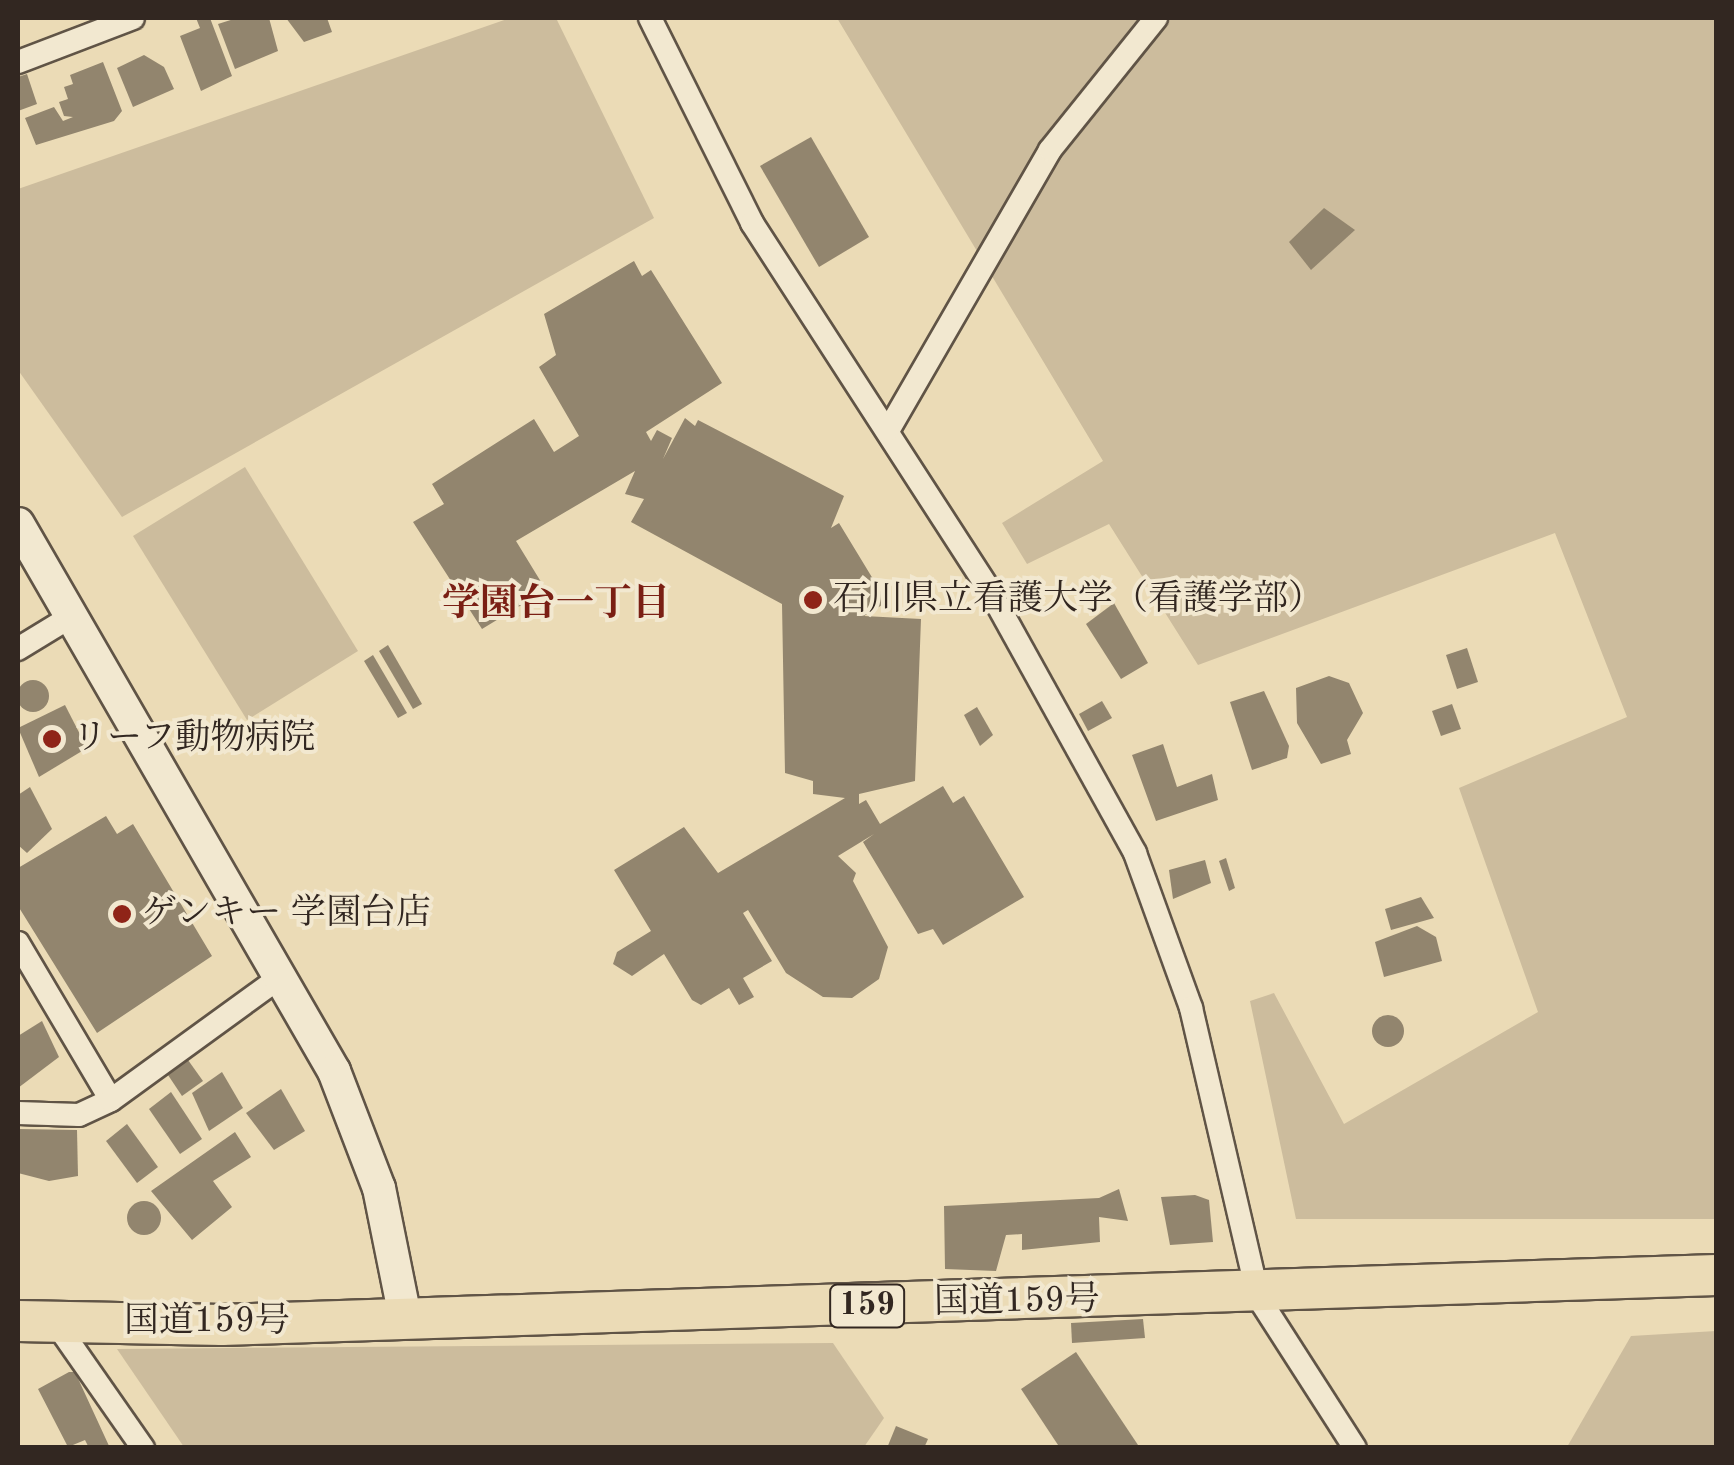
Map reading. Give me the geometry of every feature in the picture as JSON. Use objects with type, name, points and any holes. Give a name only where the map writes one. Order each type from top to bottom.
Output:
[{"type":"highway","name":"国道159号","points":[[36,1321],[405,1318],[1258,1296],[1716,1276]]},
{"type":"street","points":[[18,62],[133,18]]},
{"type":"street","points":[[650,18],[752,223],[890,429],[1135,854],[1191,1008],[1258,1296],[1355,1448]]},
{"type":"street","points":[[890,429],[1050,150],[1113,62],[1156,18]]},
{"type":"street","points":[[18,524],[283,976],[334,1071],[379,1188],[405,1318]]},
{"type":"street","points":[[18,649],[72,616]]},
{"type":"street","points":[[18,944],[111,1100]]},
{"type":"street","points":[[18,1113],[80,1115],[111,1100],[283,976]]},
{"type":"street","points":[[36,1321],[143,1448]]},
{"type":"shaded area","points":[[510,18],[556,18],[654,218],[122,517],[18,370],[18,189]]},
{"type":"shaded area","points":[[837,18],[1716,18],[1716,1219],[1296,1219],[1250,1001],[1274,993],[1344,1124],[1538,1012],[1459,788],[1627,717],[1555,533],[1198,665],[1109,524],[1027,564],[1002,523],[1103,461]]},
{"type":"shaded area","points":[[245,467],[358,651],[247,720],[133,536]]},
{"type":"shaded area","points":[[1716,1331],[1716,1447],[1567,1447],[1631,1336]]},
{"type":"shaded area","points":[[833,1343],[884,1418],[864,1447],[184,1447],[117,1349]]},
{"type":"building","points":[[196,18],[210,18],[232,76],[201,91],[180,36],[200,28]]},
{"type":"building","points":[[237,18],[269,18],[278,51],[235,69],[218,24]]},
{"type":"building","points":[[286,18],[327,18],[332,32],[304,42]]},
{"type":"building","points":[[144,55],[164,67],[174,89],[133,107],[117,68]]},
{"type":"building","points":[[103,62],[122,111],[114,121],[36,145],[25,118],[54,107],[63,121],[73,117],[64,116],[59,102],[68,99],[64,87],[73,84],[70,75]]},
{"type":"building","points":[[27,74],[37,104],[18,111],[18,77]]},
{"type":"building","points":[[811,137],[869,237],[819,267],[760,166]]},
{"type":"building","points":[[1324,208],[1355,230],[1311,270],[1289,242]]},
{"type":"building","points":[[634,261],[642,276],[651,270],[722,383],[646,432],[651,441],[657,430],[672,438],[663,459],[685,418],[695,426],[698,420],[844,496],[831,528],[839,523],[887,602],[864,616],[921,619],[915,781],[859,794],[859,804],[866,800],[880,824],[943,786],[953,803],[964,796],[1024,897],[943,945],[933,929],[918,934],[863,842],[874,834],[838,856],[856,873],[853,881],[888,947],[879,979],[852,998],[823,997],[786,973],[748,910],[743,913],[772,961],[743,978],[754,997],[739,1005],[729,988],[701,1005],[692,1000],[664,954],[632,976],[613,964],[617,952],[651,931],[614,870],[684,827],[718,873],[845,798],[813,794],[813,781],[785,773],[782,604],[631,522],[644,499],[625,494],[635,471],[516,541],[546,590],[482,629],[413,522],[444,504],[432,484],[534,419],[554,452],[579,436],[539,367],[556,355],[544,314]]},
{"type":"building","points":[[1114,603],[1148,663],[1121,679],[1086,624]]},
{"type":"building","points":[[388,645],[422,704],[413,709],[379,651]]},
{"type":"building","points":[[1467,648],[1478,682],[1457,689],[1446,655]]},
{"type":"building","points":[[373,655],[407,713],[398,718],[364,661]]},
{"type":"building","points":[[1329,676],[1349,683],[1363,713],[1347,740],[1351,754],[1321,764],[1297,723],[1296,688]]},
{"type":"building","points":[[33,680],[45,684],[49,696],[45,708],[33,712],[21,708],[17,696],[21,684]]},
{"type":"building","points":[[1264,691],[1289,746],[1287,758],[1252,770],[1230,702]]},
{"type":"building","points":[[1102,701],[1112,718],[1088,731],[1079,714]]},
{"type":"building","points":[[1452,704],[1461,729],[1441,736],[1432,711]]},
{"type":"building","name":"リーフ動物病院","points":[[65,705],[87,748],[39,777],[18,728]]},
{"type":"building","points":[[977,707],[993,735],[980,746],[964,715]]},
{"type":"building","points":[[1163,744],[1177,787],[1212,774],[1218,800],[1156,821],[1132,755]]},
{"type":"building","points":[[30,787],[52,829],[27,853],[18,845],[18,795]]},
{"type":"building","points":[[106,816],[117,834],[133,824],[212,956],[97,1033],[18,906],[18,868]]},
{"type":"building","points":[[1226,858],[1235,888],[1229,891],[1219,861]]},
{"type":"building","points":[[1205,860],[1211,883],[1173,899],[1169,870]]},
{"type":"building","points":[[1421,897],[1434,918],[1391,930],[1385,909]]},
{"type":"building","points":[[1417,926],[1436,937],[1442,961],[1384,977],[1375,942]]},
{"type":"building","points":[[1388,1015],[1399,1020],[1404,1031],[1399,1042],[1388,1047],[1377,1042],[1372,1031],[1377,1020]]},
{"type":"building","points":[[42,1021],[59,1057],[18,1088],[18,1036]]},
{"type":"building","points":[[188,1060],[203,1081],[182,1096],[168,1075]]},
{"type":"building","points":[[222,1072],[243,1108],[209,1131],[192,1093]]},
{"type":"building","points":[[281,1089],[305,1131],[274,1150],[246,1113]]},
{"type":"building","points":[[171,1092],[202,1139],[180,1154],[149,1109]]},
{"type":"building","points":[[127,1124],[158,1167],[137,1183],[106,1141]]},
{"type":"building","points":[[18,1129],[77,1130],[78,1176],[49,1181],[18,1173]]},
{"type":"building","points":[[235,1132],[251,1157],[213,1181],[232,1207],[192,1240],[151,1191]]},
{"type":"building","points":[[1119,1189],[1128,1221],[1099,1217],[1100,1242],[1022,1250],[1022,1234],[1006,1235],[996,1271],[945,1269],[944,1206],[1099,1198]]},
{"type":"building","points":[[1195,1195],[1209,1200],[1213,1242],[1170,1245],[1161,1197]]},
{"type":"building","points":[[144,1201],[156,1206],[161,1218],[156,1230],[144,1235],[132,1230],[127,1218],[132,1206]]},
{"type":"building","points":[[1143,1319],[1145,1338],[1072,1343],[1071,1323]]},
{"type":"building","points":[[1076,1352],[1140,1448],[1060,1448],[1021,1389]]},
{"type":"building","points":[[75,1372],[110,1448],[89,1448],[85,1440],[68,1447],[38,1389]]},
{"type":"building","points":[[896,1426],[928,1439],[924,1448],[887,1448]]},
{"type":"place","name":"石川県立看護大学（看護学部）","points":[[813,600]]},
{"type":"place","name":"リーフ動物病院","points":[[52,739]]},
{"type":"place","name":"ゲンキー 学園台店","points":[[122,914]]},
{"type":"district","name":"学園台一丁目","points":[[556,606]]}]
